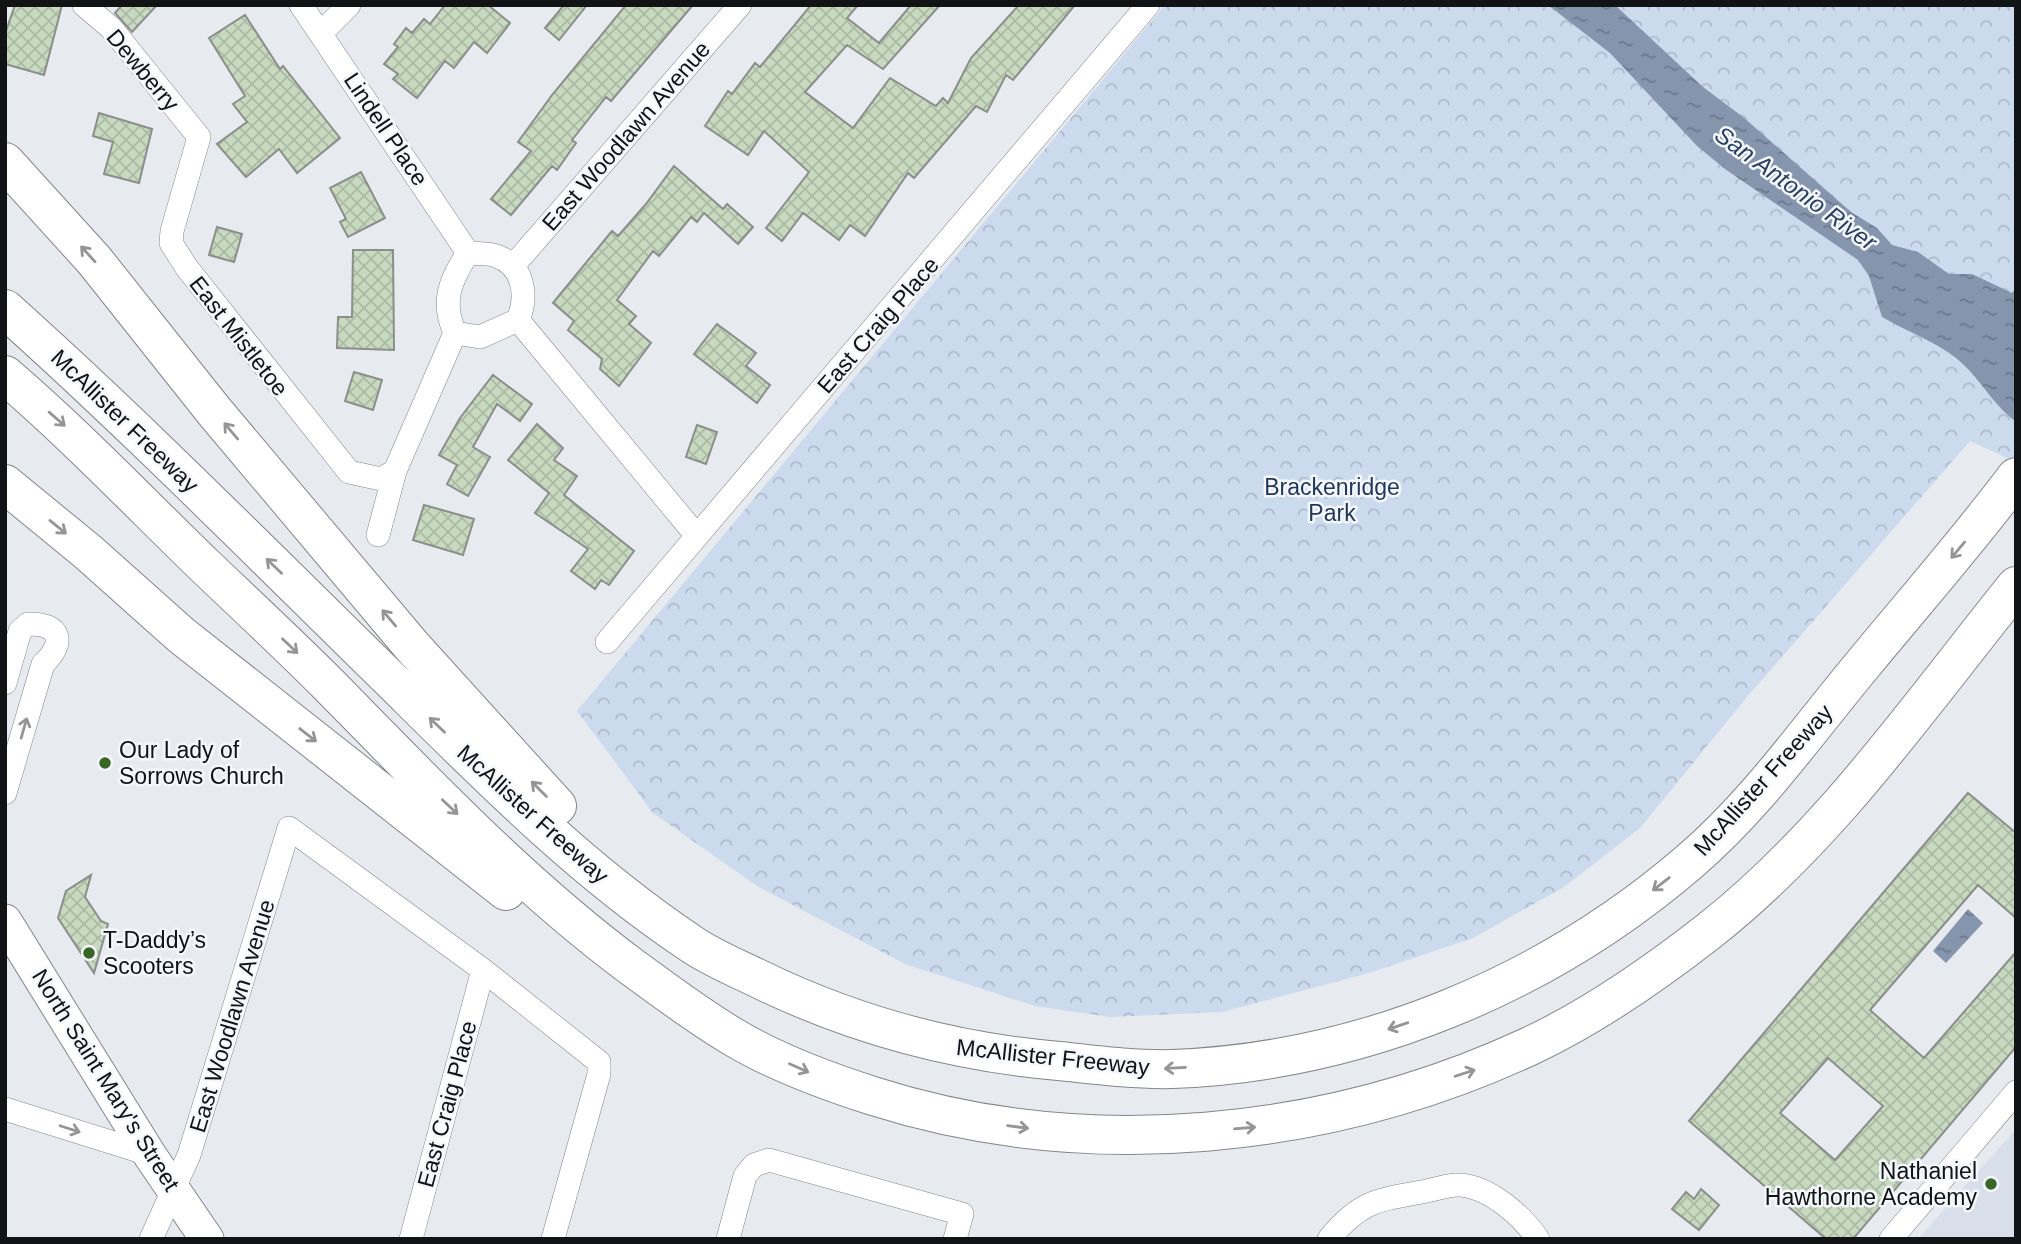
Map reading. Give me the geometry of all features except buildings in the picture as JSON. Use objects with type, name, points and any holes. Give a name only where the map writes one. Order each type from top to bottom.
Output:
[{"type":"highway","points":[[5,162],[94,260],[214,411],[411,645],[530,780],[589,838],[650,887],[704,925],[780,989]]},
{"type":"highway","name":"McAllister Freeway","points":[[5,309],[122,416],[496,783],[584,863],[698,948],[780,989],[871,1025],[940,1044],[1007,1057],[1166,1069],[1224,1065],[1339,1045],[1454,1006],[1510,982],[1568,950],[1614,920],[1692,860],[1753,798],[2008,487]]},
{"type":"highway","name":"McAllister Freeway","points":[[5,374],[76,436],[428,786],[534,886],[630,966],[737,1040],[830,1082],[926,1113],[1092,1135],[1142,1136],[1261,1126],[1362,1106],[1479,1069],[1536,1044],[1594,1012],[1711,929],[1760,887],[1837,807],[2016,586]]},
{"type":"highway","points":[[5,484],[88,552],[181,635],[576,945],[656,999],[737,1040]]},
{"type":"main road","name":"North Saint Mary's Street","points":[[5,921],[149,1154],[207,1239]]},
{"type":"street","name":"Dewberry","points":[[84,5],[111,28],[199,137]]},
{"type":"street","name":"Lindell Place","points":[[301,5],[322,32],[468,253]]},
{"type":"street","points":[[322,32],[349,5]]},
{"type":"street","name":"East Woodlawn Avenue","points":[[513,266],[740,5]]},
{"type":"street","name":"East Craig Place","points":[[607,642],[1148,5]]},
{"type":"street","name":"East Mistletoe","points":[[199,137],[172,231],[172,243],[176,251],[229,323],[349,472],[381,479],[395,471]]},
{"type":"street","points":[[378,535],[395,471],[455,333],[448,317],[447,294],[455,273],[468,253],[495,255],[513,266],[525,291],[518,320]]},
{"type":"street","points":[[518,320],[696,535]]},
{"type":"street","points":[[455,333],[480,338],[518,320]]},
{"type":"street","points":[[5,683],[20,631],[28,624],[44,625],[52,629],[58,640],[56,652],[43,664],[5,793]]},
{"type":"street","name":"East Woodlawn Avenue","points":[[151,1239],[189,1155],[289,828],[483,970]]},
{"type":"street","points":[[483,970],[599,1062],[599,1074],[553,1239]]},
{"type":"street","name":"East Craig Place","points":[[411,1239],[483,970]]},
{"type":"street","points":[[1891,1239],[2016,1092]]},
{"type":"street","points":[[5,1109],[149,1154]]},
{"type":"street","points":[[728,1239],[745,1176],[754,1165],[769,1160],[962,1214],[955,1239]]},
{"type":"street","points":[[1329,1239],[1345,1220],[1374,1200],[1460,1185],[1493,1197],[1514,1212],[1538,1239]]},
{"type":"shaded area","name":"Nathaniel Hawthorne Academy","points":[[2016,1129],[2016,1239],[1918,1239]]},
{"type":"green space","name":"Brackenridge Park","points":[[1165,5],[2016,5],[2016,462],[1970,441],[1747,697],[1640,828],[1564,887],[1473,938],[1369,973],[1222,1012],[1110,1017],[1035,1006],[905,964],[757,886],[653,813],[577,711]]},
{"type":"water","name":"San Antonio River","points":[[1548,5],[1615,5],[1703,87],[1743,117],[1851,212],[1877,228],[1892,245],[1918,252],[1949,274],[1972,274],[2012,293],[2016,288],[2016,422],[1958,360],[1938,346],[1882,317],[1869,276],[1858,260],[1725,169],[1697,146],[1610,53]]},
{"type":"water","points":[[1968,909],[1983,923],[1946,963],[1933,951]]},
{"type":"place","name":"Our Lady of Sorrows Church","points":[[105,763]]},
{"type":"place","name":"T-Daddy’s Scooters","points":[[89,953]]},
{"type":"place","name":"Nathaniel Hawthorne Academy","points":[[1991,1184]]}]
